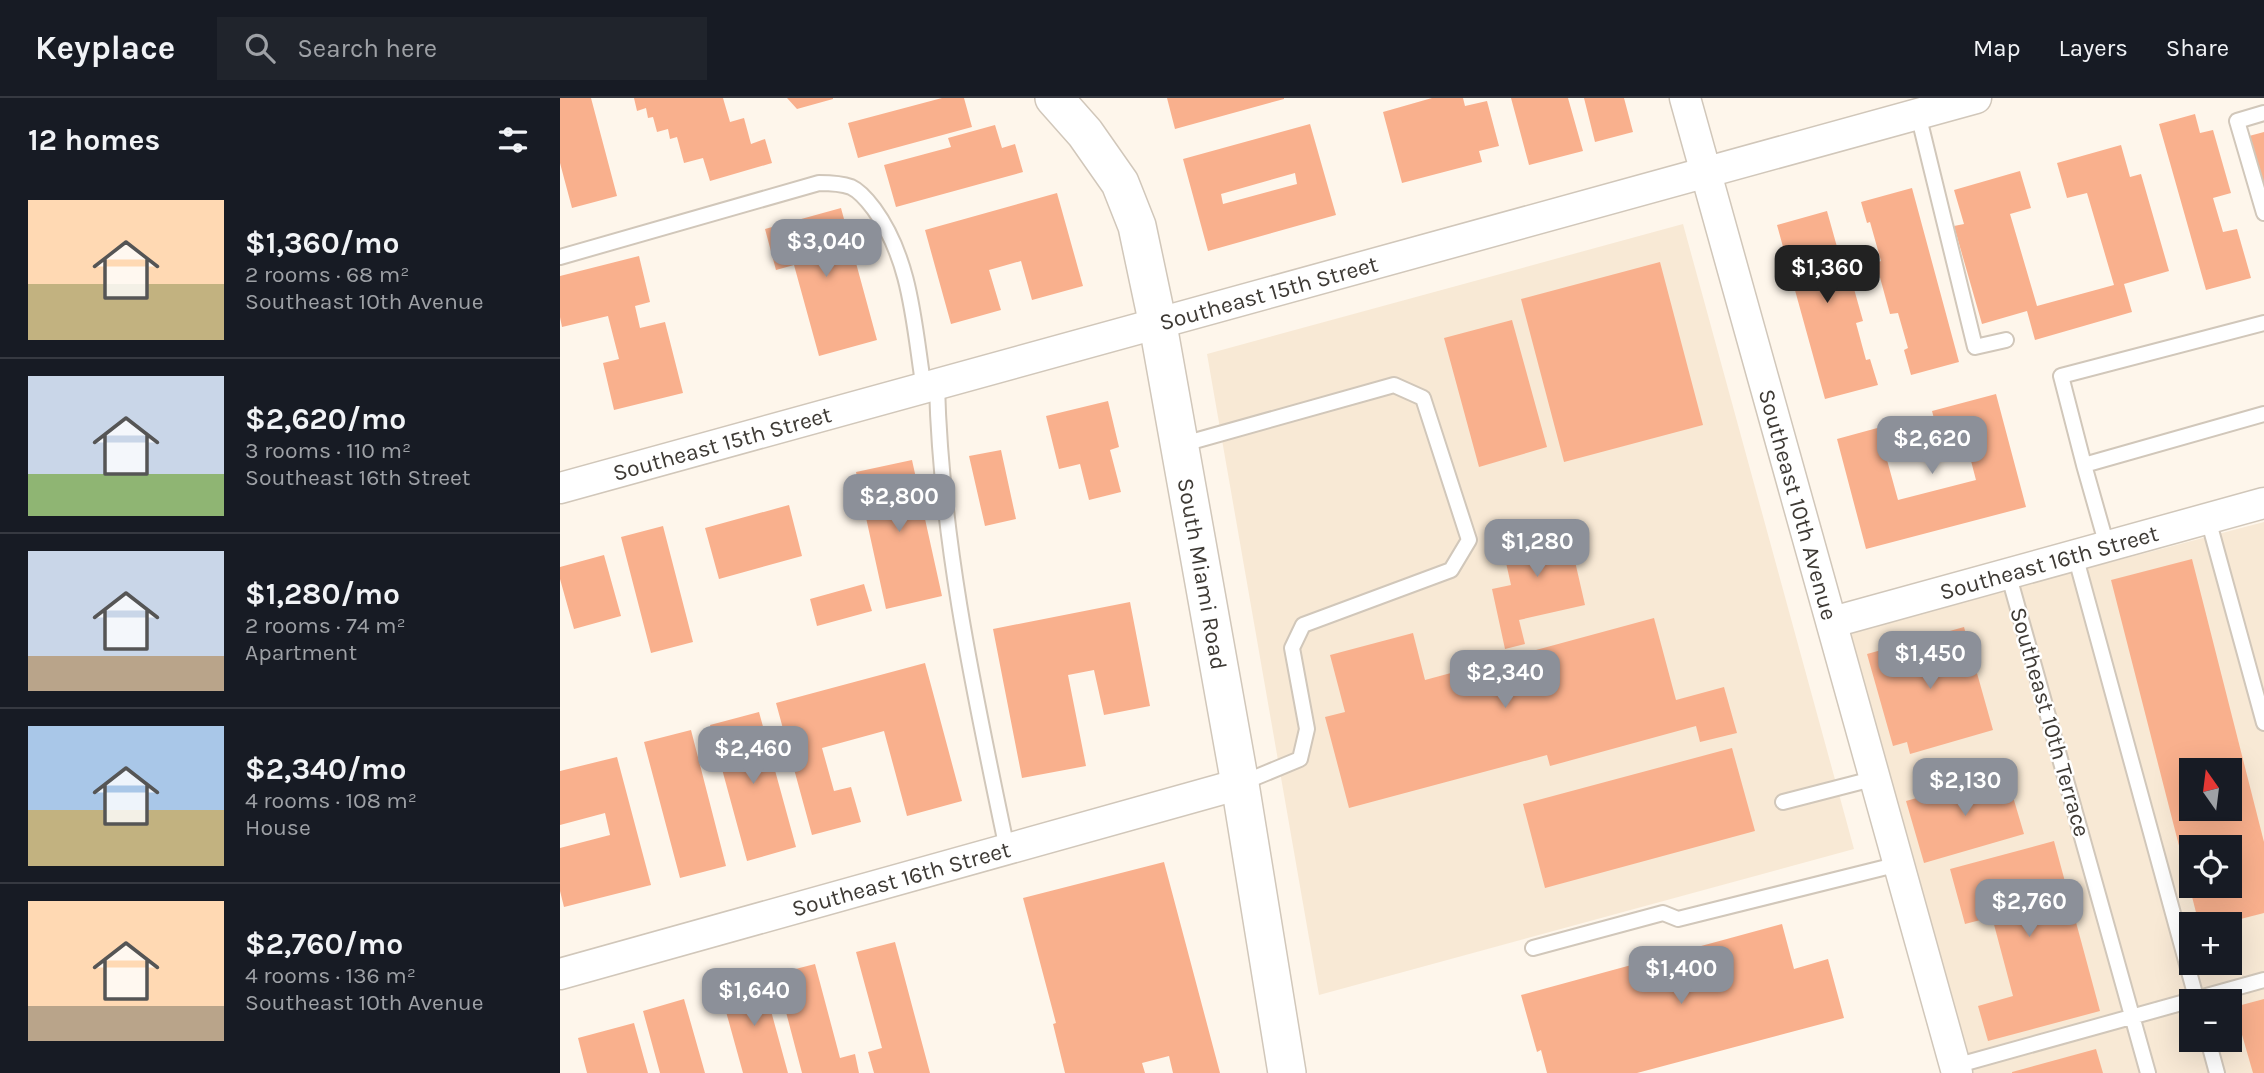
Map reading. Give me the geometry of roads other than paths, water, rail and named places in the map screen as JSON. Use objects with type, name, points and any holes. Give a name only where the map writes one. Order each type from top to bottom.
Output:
[{"type":"street","name":"South Miami Road","points":[[1054,98],[1086,133],[1120,183],[1138,226],[1240,784],[1287,1073]]},
{"type":"street","name":"Southeast 10th Avenue","points":[[1685,98],[1876,778],[1947,1071]]},
{"type":"street","name":"Southeast 15th Street","points":[[560,488],[1976,98]]},
{"type":"street","name":"Southeast 16th Street","points":[[1833,622],[2264,503]]},
{"type":"street","name":"Southeast 16th Street","points":[[560,974],[1240,784]]},
{"type":"lane","points":[[2264,113],[2237,121],[2264,213]]},
{"type":"lane","points":[[1918,114],[1975,347],[2006,340]]},
{"type":"lane","points":[[560,257],[819,183],[852,187],[866,199],[885,224],[902,262],[930,387],[949,537],[971,675],[1007,849]]},
{"type":"lane","points":[[2107,546],[2061,376],[2264,323]]},
{"type":"lane","points":[[1180,445],[1394,385],[1423,398],[1469,540],[1451,570],[1303,625],[1292,648],[1307,729],[1300,759],[1240,784]]},
{"type":"lane","points":[[2084,465],[2264,414]]},
{"type":"lane","points":[[2208,519],[2264,723]]},
{"type":"lane","points":[[2075,555],[2194,989]]},
{"type":"lane","name":"Southeast 10th Terrace","points":[[2008,573],[2148,1073]]},
{"type":"lane","points":[[1783,802],[1876,778]]},
{"type":"lane","points":[[1533,948],[1663,913],[1678,919],[1899,864]]},
{"type":"lane","points":[[2234,989],[2264,980]]},
{"type":"lane","points":[[1947,1071],[2179,1005]]},
{"type":"lane","points":[[2211,1052],[2217,1073]]}]
